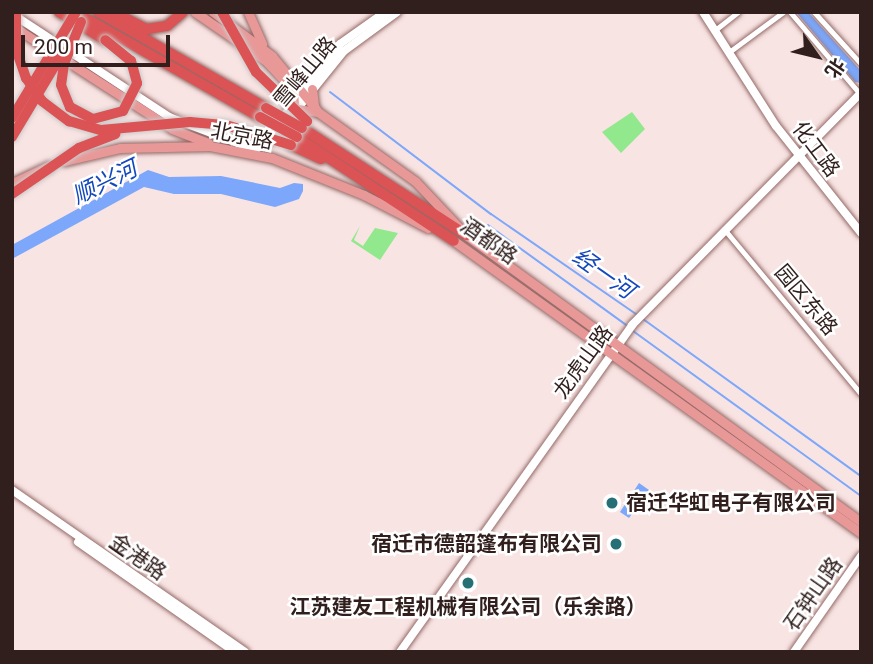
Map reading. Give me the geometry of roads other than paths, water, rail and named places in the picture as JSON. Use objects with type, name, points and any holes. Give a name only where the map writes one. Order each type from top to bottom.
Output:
[{"type":"highway","points":[[59,12],[105,40],[131,61],[137,83],[123,111],[93,119],[70,107],[61,86],[64,64],[80,15]]},
{"type":"highway","name":"酒都路","points":[[97,12],[299,133],[378,175],[466,235]]},
{"type":"highway","points":[[113,12],[136,25],[155,29],[175,22],[183,12]]},
{"type":"highway","points":[[220,12],[227,28],[299,133]]},
{"type":"highway","points":[[14,13],[20,65],[41,101],[82,126],[140,128],[190,122],[299,133]]},
{"type":"highway","points":[[12,118],[80,15]]},
{"type":"highway","points":[[12,137],[80,15]]},
{"type":"highway","name":"酒都路","points":[[80,15],[263,112]]},
{"type":"highway","points":[[12,194],[79,148],[140,128]]},
{"type":"highway","name":"酒都路","points":[[299,133],[454,240]]},
{"type":"main road","points":[[195,12],[266,61],[293,90],[296,106],[325,117],[416,182],[466,235]]},
{"type":"main road","points":[[213,12],[272,57]]},
{"type":"main road","points":[[248,12],[259,40],[306,91],[313,105],[325,117]]},
{"type":"main road","points":[[12,26],[172,129],[225,150]]},
{"type":"main road","name":"北京路","points":[[12,183],[76,156],[120,148],[156,145],[225,150],[272,158],[364,195],[454,240]]},
{"type":"main road","name":"酒都路","points":[[466,235],[613,349],[861,533]]},
{"type":"main road","name":"酒都路","points":[[454,240],[861,522]]},
{"type":"street","name":"雪峰山路","points":[[260,146],[296,106],[340,44],[385,12]]},
{"type":"street","name":"雪峰山路","points":[[306,91],[354,41],[397,12]]},
{"type":"street","name":"化工路","points":[[703,12],[798,156],[861,233]]},
{"type":"street","points":[[715,30],[738,12]]},
{"type":"street","points":[[729,52],[783,12]]},
{"type":"street","points":[[790,12],[860,93]]},
{"type":"street","points":[[814,12],[861,64]]},
{"type":"street","points":[[14,13],[169,117],[244,147],[260,146],[272,158]]},
{"type":"street","name":"龙虎山路","points":[[400,652],[613,349],[644,310],[860,93]]},
{"type":"street","points":[[242,154],[260,146]]},
{"type":"street","name":"园区东路","points":[[724,229],[861,394]]},
{"type":"street","name":"金港路","points":[[12,490],[245,652]]},
{"type":"street","name":"金港路","points":[[12,497],[235,652]]},
{"type":"street","name":"石钟山路","points":[[794,652],[861,556]]},
{"type":"water","points":[[796,12],[809,13],[861,71],[861,83],[855,82]]},
{"type":"water","points":[[148,170],[169,177],[221,176],[280,188],[294,183],[303,184],[303,191],[299,199],[275,207],[221,194],[174,194],[144,187],[12,259],[12,245]]},
{"type":"water","points":[[639,483],[649,490],[629,518],[620,512]]},
{"type":"waterway","name":"经一河","points":[[330,92],[491,214],[639,316]]},
{"type":"waterway","name":"经一河","points":[[488,225],[626,325]]},
{"type":"waterway","name":"经一河","points":[[643,319],[861,476]]},
{"type":"waterway","name":"经一河","points":[[633,331],[861,496]]},
{"type":"place","name":"宿迁华虹电子有限公司","points":[[612,503]]},
{"type":"place","name":"宿迁市德韶篷布有限公司","points":[[616,544]]},
{"type":"place","name":"江苏建友工程机械有限公司（乐余路）","points":[[468,583]]},
{"type":"water label","name":"顺兴河","points":[[105,183]]}]
